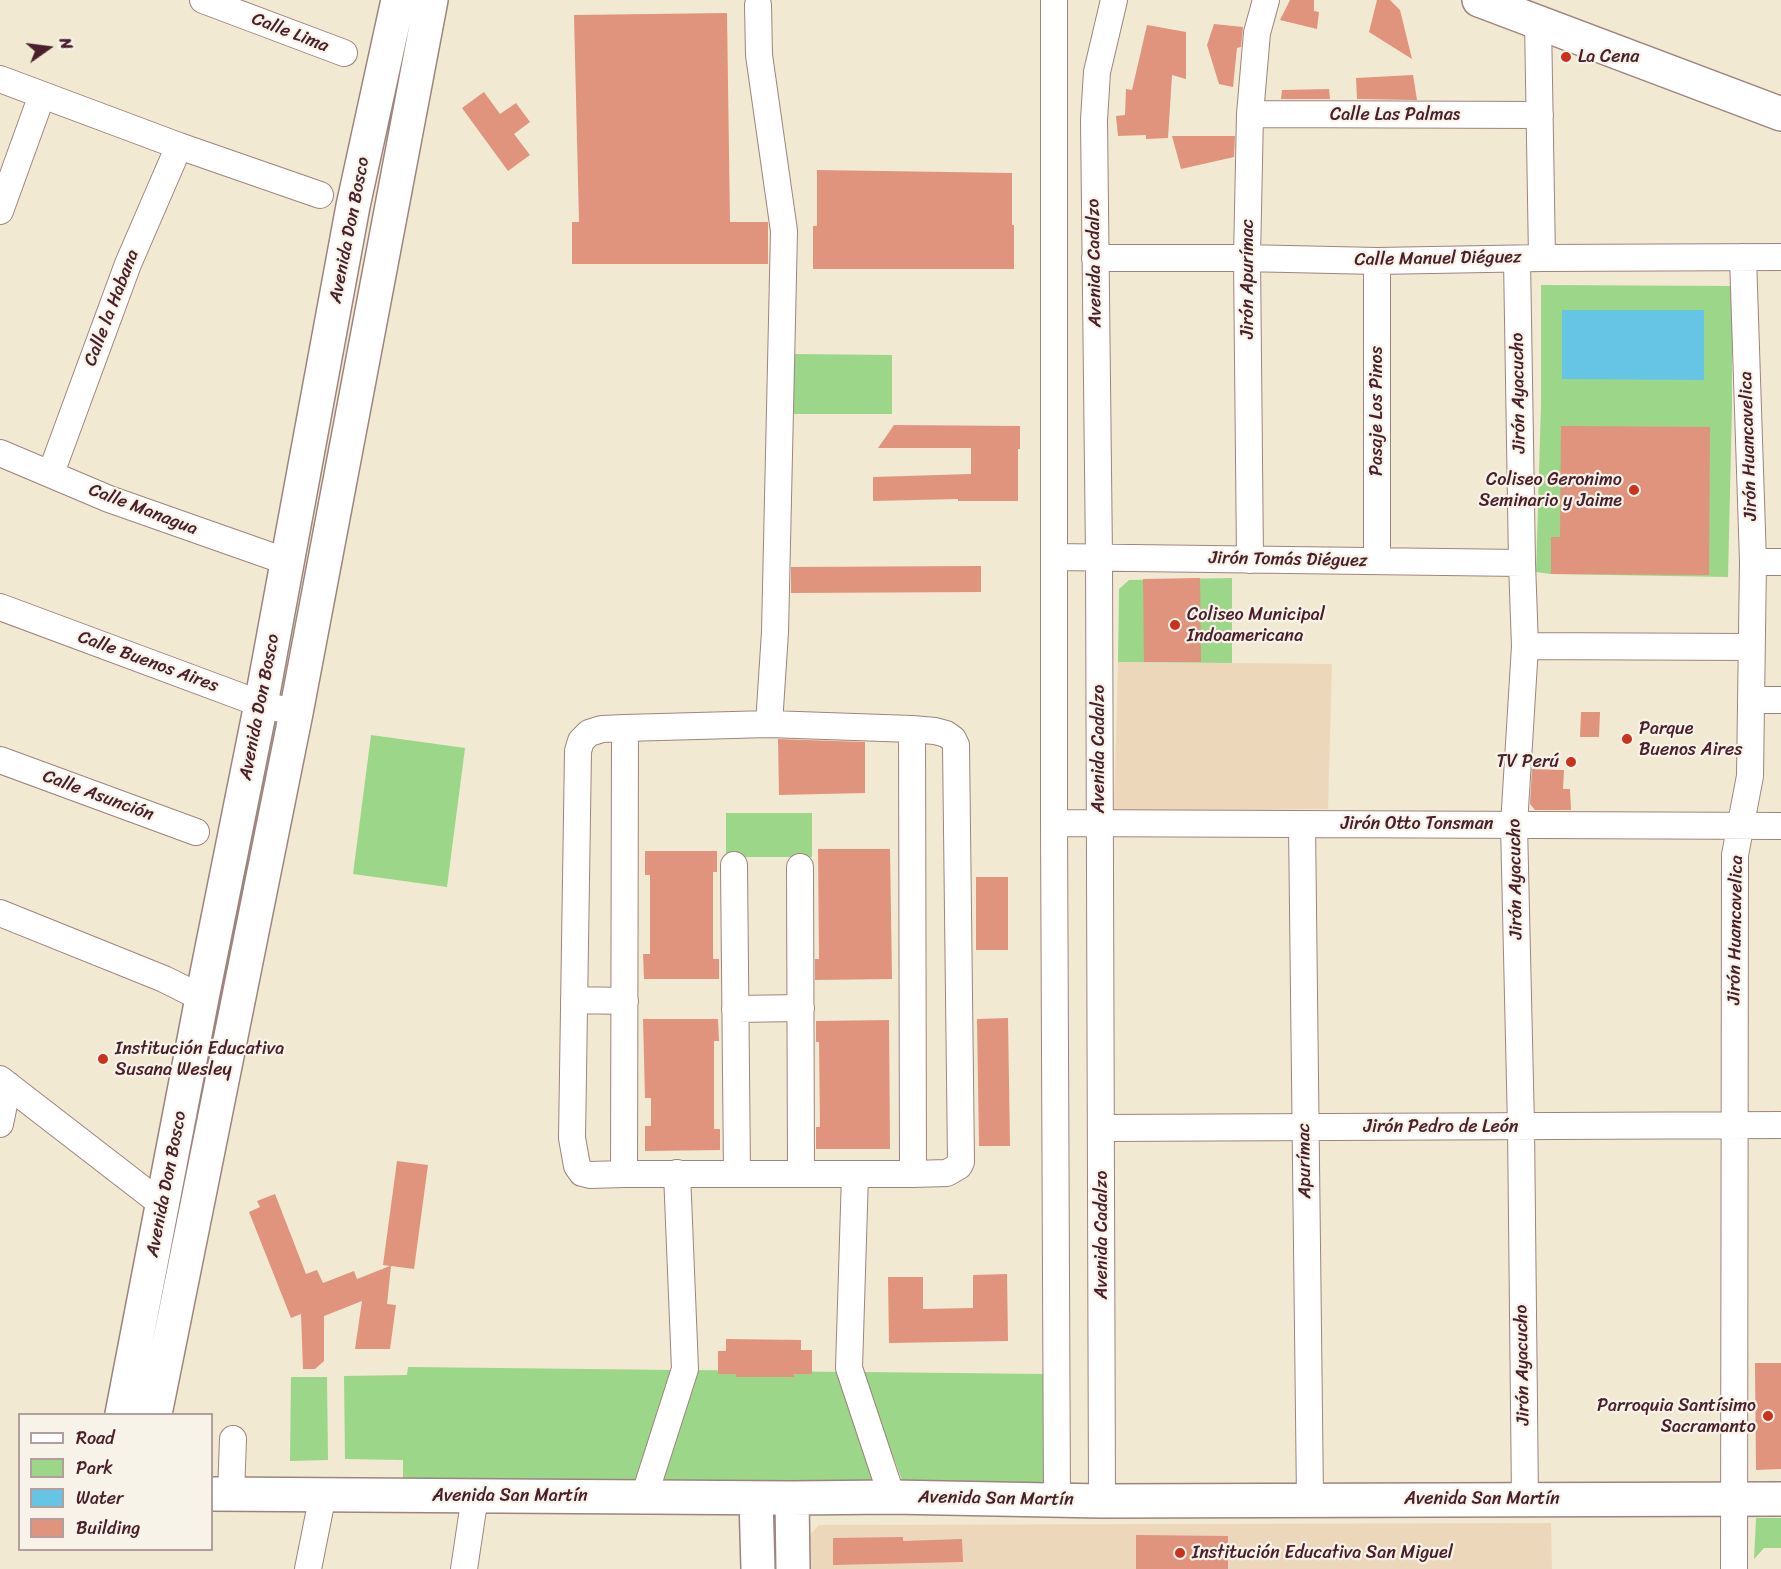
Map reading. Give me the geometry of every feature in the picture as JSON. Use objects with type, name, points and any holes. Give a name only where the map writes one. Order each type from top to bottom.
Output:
[{"type":"main road","name":"Avenida Don Bosco","points":[[122,1413],[261,704],[353,206],[399,0]]},
{"type":"main road","name":"Avenida Don Bosco","points":[[155,1413],[296,713],[431,0]]},
{"type":"main road","points":[[1485,1],[1781,114]]},
{"type":"main road","name":"Avenida San Martín","points":[[221,1494],[892,1497],[1102,1501],[1781,1499]]},
{"type":"main road","points":[[756,1498],[758,1569]]},
{"type":"main road","points":[[792,1498],[793,1569]]},
{"type":"street","name":"Calle Lima","points":[[203,0],[344,53]]},
{"type":"street","points":[[1054,0],[1057,1500]]},
{"type":"street","name":"Avenida Cadalzo","points":[[1102,1501],[1099,557],[1094,120],[1096,81],[1114,0]]},
{"type":"street","name":"Jirón Apurímac","points":[[1250,560],[1247,258],[1250,114],[1257,33],[1266,0]]},
{"type":"street","points":[[758,4],[759,55],[784,231],[775,632],[768,724]]},
{"type":"street","name":"Jirón Ayacucho","points":[[1525,1499],[1521,1126],[1514,825],[1525,646],[1521,563],[1530,258],[1540,115],[1538,21]]},
{"type":"street","points":[[0,79],[179,146],[320,195]]},
{"type":"street","points":[[0,211],[42,94]]},
{"type":"street","name":"Calle Las Palmas","points":[[1250,114],[1540,115]]},
{"type":"street","name":"Calle la Habana","points":[[51,473],[128,264],[179,146]]},
{"type":"street","name":"Jirón Huancavelica","points":[[1734,1569],[1735,855],[1750,776],[1753,562],[1743,256]]},
{"type":"street","name":"Calle Manuel Diéguez","points":[[1095,258],[1377,261],[1781,257]]},
{"type":"street","name":"Pasaje Los Pinos","points":[[1377,261],[1377,561]]},
{"type":"street","name":"Calle Managua","points":[[0,453],[109,499],[288,562]]},
{"type":"street","name":"Jirón Tomás Diéguez","points":[[1054,557],[1521,563]]},
{"type":"street","points":[[1753,562],[1781,562]]},
{"type":"street","name":"Calle Buenos Aires","points":[[0,607],[261,704],[296,713]]},
{"type":"street","points":[[1525,646],[1751,647]]},
{"type":"street","points":[[1751,700],[1781,700]]},
{"type":"street","points":[[768,724],[912,729],[946,734],[956,745],[961,1162],[948,1173],[855,1175],[582,1173],[577,1166],[572,1138],[578,751],[581,741],[589,733],[602,729],[768,724]]},
{"type":"street","points":[[624,1173],[626,728]]},
{"type":"street","points":[[912,729],[913,1174]]},
{"type":"street","name":"Calle Asunción","points":[[0,760],[196,832]]},
{"type":"street","name":"Jirón Otto Tonsman","points":[[1054,823],[1781,826]]},
{"type":"street","name":"Apurímac","points":[[1302,824],[1310,1499]]},
{"type":"street","points":[[734,865],[736,1173]]},
{"type":"street","points":[[800,867],[801,1174]]},
{"type":"street","points":[[0,913],[164,978],[202,998]]},
{"type":"street","points":[[574,1000],[625,1001]]},
{"type":"street","points":[[735,1009],[801,1008]]},
{"type":"street","points":[[4,1082],[163,1205]]},
{"type":"street","points":[[0,1124],[4,1082]]},
{"type":"street","name":"Jirón Pedro de León","points":[[1101,1128],[1781,1125]]},
{"type":"street","points":[[644,1497],[685,1369],[677,1173]]},
{"type":"street","points":[[855,1175],[849,1368],[892,1497]]},
{"type":"street","points":[[221,1494],[233,1439]]},
{"type":"street","points":[[308,1569],[322,1494]]},
{"type":"street","points":[[464,1569],[475,1496]]},
{"type":"shaded area","points":[[1118,662],[1332,664],[1328,809],[1114,811]]},
{"type":"shaded area","name":"Institución Educativa San Miguel","points":[[1551,1523],[1552,1569],[808,1569],[807,1538],[819,1525]]},
{"type":"green space","points":[[1541,285],[1732,286],[1728,577],[1536,572],[1541,406]]},
{"type":"green space","points":[[794,354],[892,355],[892,414],[793,414]]},
{"type":"green space","name":"Coliseo Municipal Indoamericana","points":[[1232,578],[1232,663],[1118,662],[1119,589],[1129,580]]},
{"type":"green space","points":[[371,735],[465,748],[447,887],[353,874]]},
{"type":"green space","points":[[726,813],[812,813],[812,857],[726,857]]},
{"type":"green space","points":[[408,1367],[678,1370],[641,1479],[403,1481],[403,1460],[345,1459],[344,1376],[407,1375]]},
{"type":"green space","points":[[695,1370],[843,1372],[878,1476],[869,1481],[667,1480],[663,1478]]},
{"type":"green space","points":[[861,1372],[1046,1374],[1044,1481],[1040,1483],[902,1480]]},
{"type":"green space","points":[[291,1377],[327,1377],[328,1460],[290,1461]]},
{"type":"green space","points":[[1756,1518],[1781,1518],[1781,1548],[1764,1548],[1754,1559]]},
{"type":"water","points":[[1562,310],[1704,310],[1704,380],[1562,379]]},
{"type":"building","points":[[1290,0],[1314,0],[1314,11],[1319,12],[1317,29],[1280,20]]},
{"type":"building","points":[[1377,0],[1390,0],[1400,10],[1412,59],[1369,32]]},
{"type":"building","points":[[727,13],[730,222],[768,222],[768,264],[572,264],[572,222],[579,222],[574,15]]},
{"type":"building","points":[[1214,24],[1243,27],[1241,47],[1237,48],[1233,87],[1219,84],[1207,45]]},
{"type":"building","points":[[1147,25],[1186,32],[1186,79],[1172,75],[1168,138],[1146,139],[1146,135],[1118,136],[1116,116],[1125,115],[1126,89],[1132,90]]},
{"type":"building","points":[[1413,75],[1417,100],[1357,99],[1356,78]]},
{"type":"building","points":[[1329,89],[1330,99],[1281,99],[1282,90]]},
{"type":"building","points":[[484,92],[500,114],[516,103],[530,122],[514,134],[530,155],[508,171],[462,108]]},
{"type":"building","points":[[1172,136],[1235,136],[1234,157],[1181,169]]},
{"type":"building","points":[[817,170],[1012,173],[1014,269],[813,269],[813,226],[817,226]]},
{"type":"building","points":[[894,425],[1020,426],[1018,501],[958,501],[958,499],[873,501],[873,477],[971,474],[971,448],[878,448]]},
{"type":"building","name":"Coliseo Geronimo Seminario y Jaime","points":[[1561,426],[1710,427],[1709,575],[1551,574],[1551,537],[1560,537]]},
{"type":"building","points":[[981,566],[981,592],[791,593],[791,567]]},
{"type":"building","points":[[1200,578],[1201,662],[1144,662],[1143,579]]},
{"type":"building","points":[[1581,712],[1600,712],[1599,737],[1580,737]]},
{"type":"building","points":[[778,739],[865,742],[865,793],[779,795]]},
{"type":"building","points":[[1532,769],[1564,770],[1563,789],[1570,789],[1571,810],[1535,810],[1530,804]]},
{"type":"building","points":[[818,849],[890,849],[892,979],[815,980],[815,959],[819,959]]},
{"type":"building","points":[[645,851],[717,851],[717,872],[713,872],[713,959],[719,959],[719,979],[644,979],[643,954],[650,954],[650,875],[645,875]]},
{"type":"building","points":[[976,877],[1008,877],[1008,950],[976,950]]},
{"type":"building","points":[[1008,1018],[1010,1146],[979,1146],[977,1019]]},
{"type":"building","points":[[643,1019],[718,1019],[719,1041],[714,1041],[714,1129],[720,1129],[720,1150],[645,1151],[645,1126],[651,1126],[651,1098],[645,1098]]},
{"type":"building","points":[[889,1020],[890,1149],[816,1149],[816,1127],[820,1127],[819,1042],[816,1042],[816,1021]]},
{"type":"building","points":[[397,1161],[428,1165],[414,1269],[391,1266],[387,1304],[396,1305],[390,1349],[355,1349],[362,1301],[324,1316],[324,1361],[315,1369],[303,1369],[301,1314],[291,1318],[249,1212],[260,1207],[257,1201],[275,1194],[306,1274],[317,1270],[323,1283],[354,1271],[357,1279],[390,1266],[383,1265]]},
{"type":"building","points":[[1007,1274],[1008,1341],[889,1343],[888,1277],[923,1277],[923,1309],[973,1308],[973,1275]]},
{"type":"building","points":[[726,1339],[801,1340],[801,1350],[812,1350],[812,1374],[794,1374],[794,1377],[736,1377],[736,1374],[718,1374],[718,1351],[726,1351]]},
{"type":"building","name":"Parroquia Santísimo Sacramanto","points":[[1755,1363],[1781,1363],[1781,1469],[1756,1470]]},
{"type":"building","points":[[1136,1535],[1228,1536],[1228,1569],[1136,1569]]},
{"type":"building","points":[[903,1537],[903,1541],[962,1539],[963,1562],[833,1565],[833,1538]]},
{"type":"place","name":"La Cena","points":[[1566,57]]},
{"type":"place","name":"Coliseo Geronimo Seminario y Jaime","points":[[1634,490]]},
{"type":"place","name":"Coliseo Municipal Indoamericana","points":[[1175,625]]},
{"type":"place","name":"Parque Buenos Aires","points":[[1627,739]]},
{"type":"place","name":"TV Perú","points":[[1571,762]]},
{"type":"place","name":"Institución Educativa Susana Wesley","points":[[103,1059]]},
{"type":"place","name":"Parroquia Santísimo Sacramanto","points":[[1768,1416]]},
{"type":"place","name":"Institución Educativa San Miguel","points":[[1180,1553]]}]
